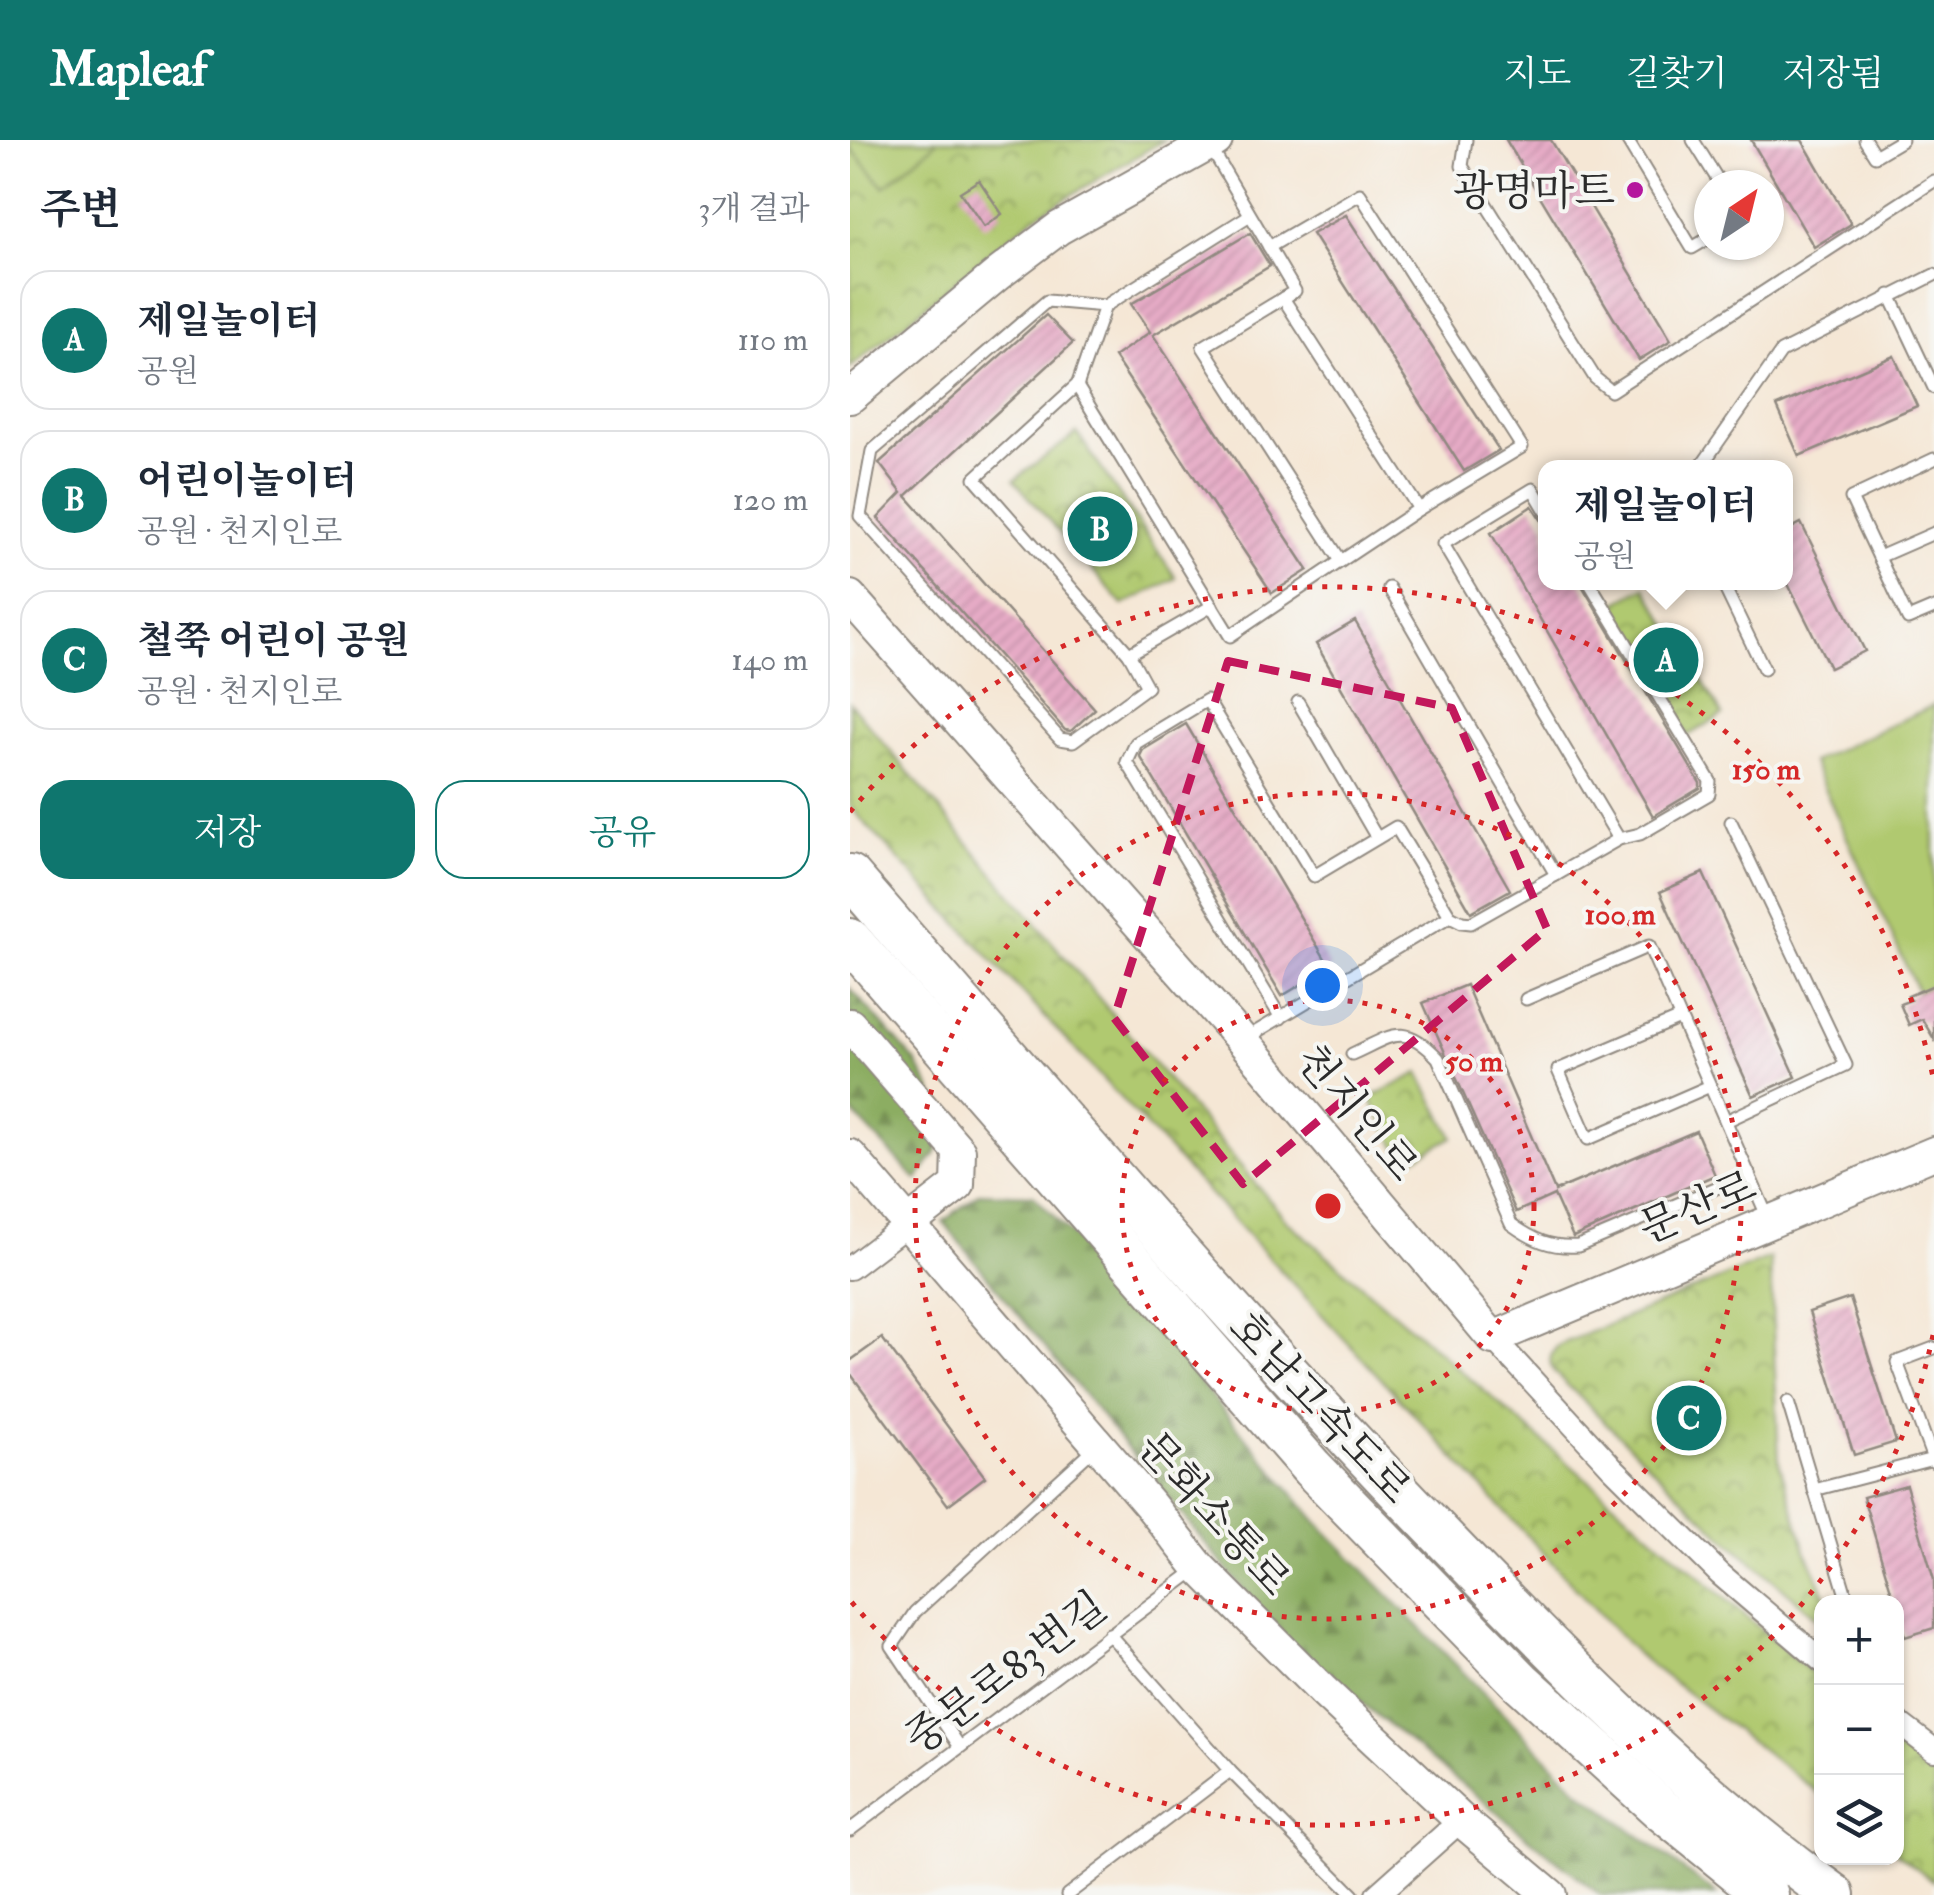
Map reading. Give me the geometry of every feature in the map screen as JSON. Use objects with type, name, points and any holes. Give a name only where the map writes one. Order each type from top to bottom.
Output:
[{"type":"highway","name":"호남고속도로","points":[[850,876],[1111,1177],[1337,1428],[1556,1655],[1676,1767],[1784,1860],[1834,1895]]},
{"type":"highway","name":"호남고속도로","points":[[850,940],[1312,1468],[1520,1681],[1662,1810],[1766,1895]]},
{"type":"street","points":[[850,398],[994,269],[1212,142]]},
{"type":"street","name":"천지인로","points":[[850,596],[1242,1040],[1493,1338],[1612,1468],[1706,1561],[1814,1654]]},
{"type":"street","points":[[850,1025],[959,1151],[958,1185],[850,1268]]},
{"type":"street","name":"문산로","points":[[1493,1338],[1934,1153]]},
{"type":"street","name":"문화소통로","points":[[850,1156],[1199,1567],[1323,1691],[1461,1820],[1550,1895]]},
{"type":"street","points":[[1904,1728],[1934,1750]]},
{"type":"street","points":[[1376,1895],[1461,1820]]},
{"type":"lane","points":[[1466,140],[1462,166],[1594,378],[1611,391],[1934,180]]},
{"type":"lane","points":[[1626,140],[1694,247]]},
{"type":"lane","points":[[1693,140],[1712,170]]},
{"type":"lane","points":[[1865,140],[1875,156],[1902,140]]},
{"type":"lane","points":[[1212,142],[1294,290],[1204,348],[1341,562]]},
{"type":"lane","points":[[1078,384],[1230,636],[1419,509],[1522,447],[1360,194],[1269,248]]},
{"type":"lane","points":[[1105,306],[1078,384],[975,478],[1129,654],[1147,687],[1073,740],[1060,739],[860,516],[872,451],[1047,301],[1105,306],[1250,215]]},
{"type":"lane","points":[[1706,460],[1782,352],[1934,275]]},
{"type":"lane","points":[[1890,295],[1934,388]]},
{"type":"lane","points":[[1283,298],[1419,509]]},
{"type":"lane","points":[[1934,459],[1851,498],[1908,619],[1934,608]]},
{"type":"lane","points":[[1538,497],[1533,489],[1444,544],[1619,839]]},
{"type":"lane","points":[[1879,557],[1934,532]]},
{"type":"lane","points":[[1388,588],[1556,874]]},
{"type":"lane","points":[[1281,1018],[1127,762],[1136,743],[1207,700],[1314,876],[1396,827],[1450,916],[1471,923],[1619,839],[1640,834],[1710,794],[1710,781],[1594,590]]},
{"type":"lane","points":[[1726,590],[1764,669]]},
{"type":"lane","points":[[1129,654],[1212,606]]},
{"type":"lane","points":[[1298,702],[1377,838]]},
{"type":"lane","points":[[1726,1121],[1846,1065],[1730,822]]},
{"type":"lane","points":[[1242,1040],[1450,916]]},
{"type":"lane","points":[[1526,999],[1648,946],[1770,1222]]},
{"type":"lane","points":[[1680,1018],[1558,1070],[1588,1139],[1710,1086]]},
{"type":"lane","points":[[1352,1054],[1396,1034],[1419,1038],[1438,1058],[1511,1224],[1531,1239],[1560,1247],[1578,1246],[1749,1174]]},
{"type":"lane","points":[[1814,1490],[1933,1461],[1897,1362],[1934,1348]]},
{"type":"lane","points":[[1788,1402],[1846,1595]]},
{"type":"lane","points":[[960,1747],[892,1646],[915,1612],[1098,1445]]},
{"type":"lane","name":"중문로83번길","points":[[850,1830],[1199,1567]]},
{"type":"lane","points":[[1109,1634],[1230,1771],[1353,1895]]},
{"type":"lane","points":[[1067,1895],[1230,1771]]},
{"type":"highlighted area","points":[[1228,661],[1452,708],[1547,929],[1243,1184],[1114,1018]]},
{"type":"green space","points":[[850,140],[1164,140],[1034,217],[850,368]]},
{"type":"green space","points":[[850,140],[936,143],[884,187],[850,147]]},
{"type":"green space","points":[[1077,433],[1176,578],[1123,605],[1014,480]]},
{"type":"green space","points":[[1647,590],[1723,715],[1687,736],[1610,606]]},
{"type":"green space","points":[[850,703],[1287,1221],[1814,1675],[1814,1790],[1638,1655],[850,807]]},
{"type":"green space","points":[[1934,705],[1934,985],[1918,992],[1812,762]]},
{"type":"green space","points":[[850,988],[916,1062],[949,1122],[936,1153],[917,1180],[850,1110]]},
{"type":"green space","points":[[1419,1073],[1453,1137],[1405,1163],[1370,1098]]},
{"type":"green space","points":[[979,1193],[1033,1195],[1106,1270],[1316,1521],[1578,1790],[1717,1895],[1600,1895],[1287,1643],[943,1222]]},
{"type":"green space","points":[[1770,1258],[1779,1462],[1806,1550],[1825,1595],[1814,1595],[1814,1615],[1720,1534],[1556,1374],[1550,1363],[1559,1345]]},
{"type":"green space","points":[[1904,1753],[1934,1778],[1934,1881],[1904,1858]]},
{"type":"building","points":[[1506,140],[1551,140],[1671,340],[1639,360]]},
{"type":"building","points":[[1751,140],[1802,140],[1851,224],[1814,247],[1784,196],[1784,170],[1769,170]]},
{"type":"building","points":[[979,180],[1002,214],[984,227],[960,192]]},
{"type":"building","points":[[1346,215],[1499,450],[1464,471],[1312,234]]},
{"type":"building","points":[[1250,233],[1270,266],[1153,335],[1308,570],[1272,593],[1114,357],[1150,332],[1131,304]]},
{"type":"building","points":[[1046,315],[1073,343],[906,496],[1095,709],[1071,731],[1065,730],[878,518],[902,493],[879,463]]},
{"type":"building","points":[[1894,356],[1917,406],[1799,456],[1777,406]]},
{"type":"building","points":[[1532,506],[1538,515],[1538,590],[1585,590],[1700,788],[1653,816],[1491,533]]},
{"type":"building","points":[[1801,523],[1865,651],[1830,668],[1791,590],[1793,527]]},
{"type":"building","points":[[1355,621],[1510,890],[1471,912],[1316,644]]},
{"type":"building","points":[[1186,724],[1330,967],[1282,996],[1140,756],[1143,750]]},
{"type":"building","points":[[1703,873],[1796,1077],[1753,1096],[1660,892]]},
{"type":"building","points":[[1466,985],[1555,1191],[1696,1131],[1715,1175],[1573,1237],[1554,1195],[1516,1212],[1423,1003]]},
{"type":"building","points":[[1934,985],[1934,1039],[1922,1019],[1909,1025],[1900,1004],[1911,1000],[1908,996]]},
{"type":"building","points":[[1850,1298],[1896,1442],[1854,1455],[1809,1312]]},
{"type":"building","points":[[882,1338],[985,1477],[948,1505],[850,1373],[850,1361]]},
{"type":"building","points":[[1906,1485],[1934,1580],[1934,1628],[1905,1637],[1904,1595],[1892,1595],[1863,1497]]},
{"type":"place","name":"광명마트","points":[[1635,190]]},
{"type":"place","name":"어린이놀이터","points":[[1100,529]]},
{"type":"place","name":"제일놀이터","points":[[1666,660]]},
{"type":"place","name":"철쭉 어린이 공원","points":[[1689,1418]]}]
